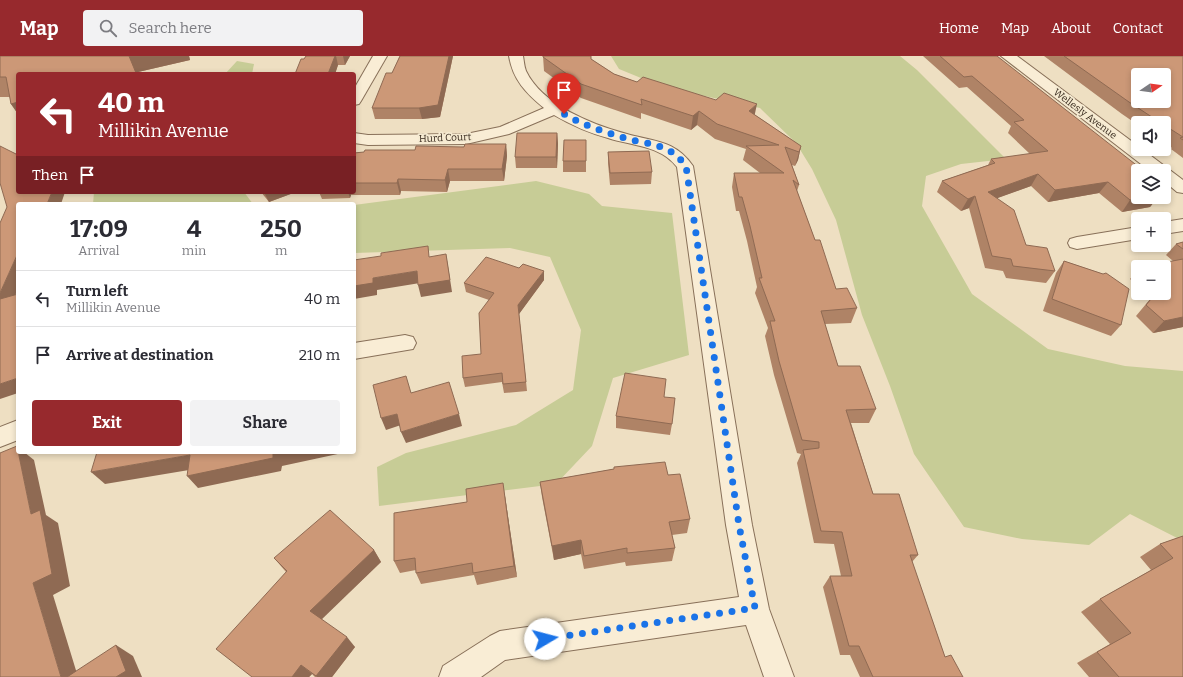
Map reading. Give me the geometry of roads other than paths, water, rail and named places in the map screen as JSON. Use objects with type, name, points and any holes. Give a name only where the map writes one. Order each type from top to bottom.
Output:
[{"type":"street","points":[[356,98],[380,56]]},
{"type":"street","points":[[516,56],[519,71],[533,91],[555,109],[574,120],[599,130],[627,139],[660,146],[677,154],[686,166],[739,525],[755,608],[779,677]]},
{"type":"street","name":"Wellesly Avenue","points":[[1008,56],[1152,164]]},
{"type":"street","name":"Hurd Court","points":[[356,138],[368,140],[466,139],[504,131],[555,109]]},
{"type":"street","points":[[1171,179],[1183,188]]},
{"type":"street","points":[[1171,227],[1183,225]]},
{"type":"street","points":[[1078,242],[1131,234]]},
{"type":"street","points":[[356,351],[405,343]]},
{"type":"street","points":[[0,437],[16,431]]},
{"type":"street","points":[[454,677],[500,646],[755,608]]}]
